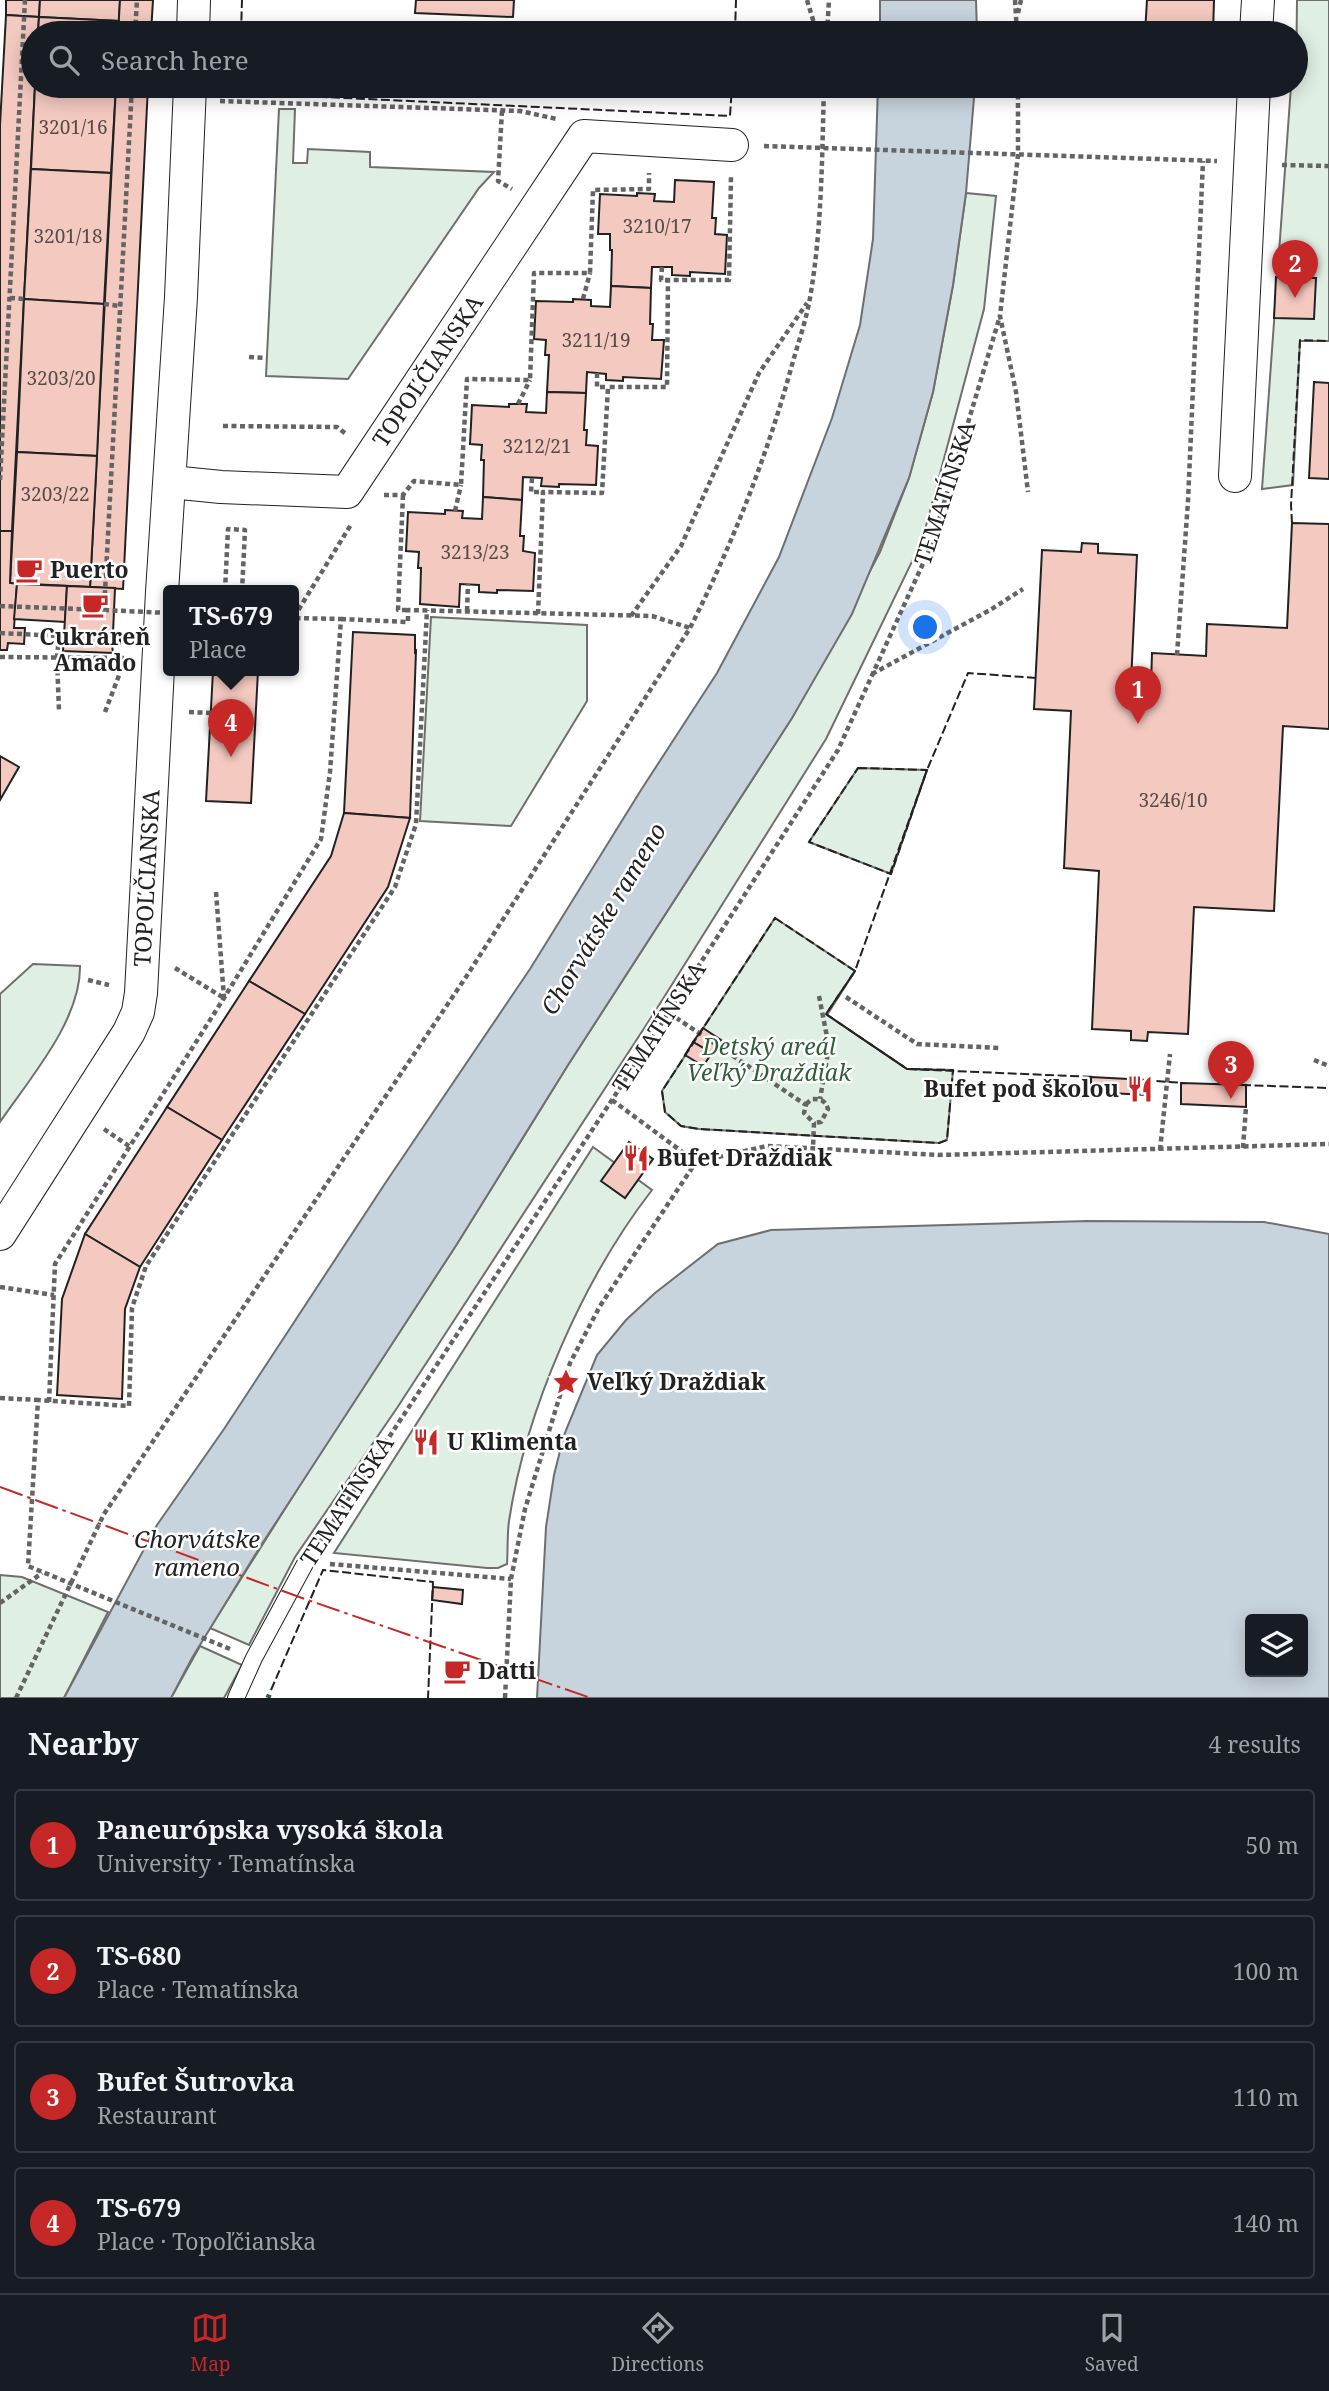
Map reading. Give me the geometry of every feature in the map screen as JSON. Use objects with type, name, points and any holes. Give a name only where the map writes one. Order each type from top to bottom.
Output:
[{"type":"street","points":[[193,21],[194,0]]},
{"type":"street","points":[[1257,21],[1258,0]]},
{"type":"street","name":"TOPOĽČIANSKA","points":[[169,585],[170,482],[190,98]]},
{"type":"street","points":[[1235,476],[1253,98]]},
{"type":"street","points":[[584,136],[732,145]]},
{"type":"street","name":"TOPOĽČIANSKA","points":[[170,482],[220,487],[347,492],[584,136]]},
{"type":"street","name":"TOPOĽČIANSKA","points":[[0,1234],[129,1032],[138,1012],[168,713],[168,676]]},
{"type":"lane","name":"TEMATÍNSKA","points":[[236,1698],[254,1658],[306,1562]]},
{"type":"path","points":[[24,21],[25,0]]},
{"type":"path","points":[[136,21],[137,0]]},
{"type":"path","points":[[807,0],[813,21]]},
{"type":"path","points":[[828,21],[829,0]]},
{"type":"path","points":[[1015,0],[1017,19]]},
{"type":"path","points":[[1017,19],[1021,0]]},
{"type":"path","points":[[0,480],[21,79]]},
{"type":"path","points":[[104,610],[131,98]]},
{"type":"path","points":[[289,98],[520,111],[555,117],[584,136]]},
{"type":"path","points":[[16,1698],[104,1514],[466,977],[690,628],[714,580],[757,478],[774,428],[810,299],[820,206],[824,98]]},
{"type":"path","points":[[1018,98],[1018,155],[1000,316],[1016,392],[1028,492]]},
{"type":"path","points":[[502,111],[498,181],[538,205]]},
{"type":"path","points":[[583,299],[590,273],[593,190],[649,192],[651,140]]},
{"type":"path","points":[[662,267],[661,280],[729,280],[732,145],[1329,166]]},
{"type":"path","points":[[1177,655],[1188,501],[1203,161]]},
{"type":"path","points":[[518,404],[530,380],[534,273],[590,273]]},
{"type":"path","points":[[597,373],[597,387],[667,387],[668,280]]},
{"type":"path","points":[[10,298],[24,299]]},
{"type":"path","points":[[632,616],[681,546],[760,373],[810,299]]},
{"type":"path","points":[[104,304],[120,306]]},
{"type":"path","name":"TEMATÍNSKA","points":[[306,1562],[612,1100],[838,750],[931,546],[1000,316]]},
{"type":"path","points":[[249,357],[267,358]]},
{"type":"path","points":[[455,511],[461,485],[467,379],[530,380]]},
{"type":"path","points":[[532,478],[531,492],[603,493],[608,387]]},
{"type":"path","points":[[223,426],[337,427],[374,453]]},
{"type":"path","points":[[461,485],[414,481],[404,495],[398,610],[652,616],[690,628]]},
{"type":"path","points":[[538,614],[542,492]]},
{"type":"path","points":[[381,495],[404,495]]},
{"type":"path","points":[[299,610],[356,517]]},
{"type":"path","points":[[225,585],[228,529],[245,530],[242,585]]},
{"type":"path","points":[[467,611],[468,584]]},
{"type":"path","points":[[872,674],[990,610],[1023,589]]},
{"type":"path","points":[[128,617],[129,604]]},
{"type":"path","points":[[0,606],[163,613]]},
{"type":"path","points":[[299,618],[408,622],[408,610]]},
{"type":"path","points":[[0,1398],[129,1406],[132,1308],[146,1266],[396,887],[416,824],[427,610]]},
{"type":"path","points":[[50,1402],[55,1264],[224,999],[321,839],[330,772],[341,619]]},
{"type":"path","points":[[0,634],[59,636],[59,710]]},
{"type":"path","points":[[105,712],[126,658],[127,645]]},
{"type":"path","points":[[0,657],[126,658]]},
{"type":"path","points":[[168,713],[211,713]]},
{"type":"path","points":[[216,892],[224,999]]},
{"type":"path","points":[[170,965],[224,999]]},
{"type":"path","points":[[819,996],[829,1047],[820,1099]]},
{"type":"path","points":[[846,997],[917,1044],[1000,1048]]},
{"type":"path","points":[[668,1013],[806,1105]]},
{"type":"path","points":[[1160,1151],[1170,1054]]},
{"type":"path","points":[[1314,1059],[1329,1066]]},
{"type":"path","points":[[813,1148],[814,1123],[804,1112],[812,1099],[820,1099],[828,1109],[821,1122],[814,1123]]},
{"type":"path","points":[[612,1100],[696,1162]]},
{"type":"path","points":[[1243,1148],[1246,1107]]},
{"type":"path","points":[[505,1698],[511,1579],[525,1509],[570,1363],[600,1306],[696,1162],[767,1146],[938,1155],[1160,1151],[1329,1144]]},
{"type":"path","points":[[0,1287],[54,1295]]},
{"type":"path","points":[[38,1400],[28,1566],[235,1651]]},
{"type":"path","points":[[306,1562],[511,1579]]},
{"type":"path","points":[[0,1603],[43,1572]]},
{"type":"green space","points":[[1297,0],[1329,0],[1329,341],[1300,341],[1293,485],[1262,489],[1290,98],[1308,98],[1308,21],[1297,21]]},
{"type":"green space","points":[[279,109],[295,109],[293,163],[307,163],[308,149],[370,152],[370,167],[494,172],[479,188],[348,379],[266,376]]},
{"type":"green space","points":[[966,193],[996,196],[984,309],[922,541],[826,739],[656,1010],[397,1408],[295,1557],[249,1645],[210,1628],[792,718],[880,552],[909,478],[933,392],[953,285]]},
{"type":"green space","points":[[431,617],[587,625],[587,701],[511,826],[420,821]]},
{"type":"green space","points":[[858,768],[927,770],[891,874],[809,842]]},
{"type":"green space","name":"Detský areál Veľký Draždiak","points":[[775,918],[855,971],[827,1015],[907,1069],[953,1070],[947,1140],[939,1143],[699,1129],[681,1126],[665,1112],[662,1091]]},
{"type":"green space","points":[[33,964],[80,966],[78,986],[72,1007],[52,1048],[0,1122],[0,994]]},
{"type":"green space","points":[[593,1147],[652,1190],[603,1264],[561,1347],[529,1435],[517,1478],[509,1521],[507,1564],[498,1568],[487,1568],[334,1553]]},
{"type":"green space","points":[[0,1575],[22,1577],[108,1612],[64,1698],[0,1698]]},
{"type":"green space","points":[[200,1646],[242,1665],[224,1698],[171,1698]]},
{"type":"water","points":[[880,0],[976,0],[977,21],[880,21]]},
{"type":"water","name":"Chorvátske rameno","points":[[878,98],[974,98],[966,193],[953,285],[933,392],[909,478],[852,614],[792,718],[568,1065],[457,1244],[260,1547],[192,1658],[171,1698],[64,1698],[157,1525],[224,1429],[530,969],[717,673],[779,557],[832,418],[860,325],[873,239]]},
{"type":"water","name":"Veľký Draždiak","points":[[1088,1221],[1264,1222],[1329,1234],[1329,1698],[537,1698],[546,1527],[554,1475],[564,1435],[597,1355],[626,1320],[655,1293],[718,1244],[771,1230]]},
{"type":"building","points":[[6,0],[40,0],[39,17],[6,15]]},
{"type":"building","points":[[40,0],[120,0],[119,21],[39,17]]},
{"type":"building","points":[[120,0],[153,0],[152,21],[119,21]]},
{"type":"building","points":[[416,0],[514,0],[513,17],[415,13]]},
{"type":"building","points":[[1147,0],[1214,0],[1213,21],[1146,21]]},
{"type":"building","points":[[6,15],[39,17],[39,21],[21,21],[21,98],[34,98],[12,531],[0,531],[0,125]]},
{"type":"building","points":[[39,17],[119,21],[39,21]]},
{"type":"building","points":[[34,98],[115,98],[111,173],[31,169]]},
{"type":"building","points":[[115,98],[147,98],[123,589],[90,587]]},
{"type":"building","points":[[31,169],[111,173],[104,304],[24,299]]},
{"type":"building","points":[[675,180],[714,182],[712,218],[716,218],[715,234],[727,235],[725,274],[690,272],[690,276],[672,275],[672,267],[652,267],[651,288],[611,286],[610,234],[598,234],[600,194],[655,194],[654,201],[674,202]]},
{"type":"building","points":[[1276,277],[1316,278],[1314,319],[1274,318]]},
{"type":"building","points":[[611,286],[651,288],[652,340],[664,340],[661,379],[623,377],[623,381],[606,380],[606,374],[587,372],[586,393],[547,392],[549,355],[545,355],[546,340],[534,339],[536,301],[591,300],[591,306],[610,307]]},
{"type":"building","points":[[24,299],[104,304],[97,456],[17,452]]},
{"type":"building","points":[[1314,382],[1329,383],[1329,479],[1309,478]]},
{"type":"building","points":[[547,392],[586,393],[586,445],[598,446],[596,485],[541,486],[542,478],[523,477],[522,500],[483,497],[482,445],[470,444],[472,405],[509,407],[509,404],[527,404],[526,412],[546,413]]},
{"type":"building","points":[[17,452],[97,456],[90,587],[10,583]]},
{"type":"building","points":[[483,497],[522,500],[520,536],[524,536],[523,551],[535,553],[533,591],[479,592],[479,585],[460,584],[459,607],[420,604],[419,552],[406,551],[408,512],[445,514],[445,510],[463,511],[462,518],[482,519]]},
{"type":"building","points":[[1292,523],[1329,524],[1329,729],[1283,726],[1274,911],[1194,907],[1188,1034],[1148,1032],[1147,1041],[1131,1040],[1131,1031],[1092,1029],[1099,871],[1064,868],[1071,711],[1034,709],[1042,550],[1081,552],[1082,543],[1098,544],[1098,553],[1137,555],[1131,683],[1151,684],[1152,653],[1206,656],[1207,624],[1287,628]]},
{"type":"building","points":[[0,531],[12,531],[10,583],[17,584],[14,628],[25,628],[24,644],[8,643],[7,650],[0,650]]},
{"type":"building","points":[[17,584],[67,586],[65,622],[14,619]]},
{"type":"building","points":[[67,586],[115,588],[113,633],[120,634],[120,644],[112,644],[113,653],[63,651]]},
{"type":"building","points":[[353,632],[415,635],[410,818],[344,813]]},
{"type":"building","points":[[213,676],[258,676],[251,803],[206,801]]},
{"type":"building","points":[[0,756],[19,767],[0,800]]},
{"type":"building","points":[[344,813],[410,818],[388,887],[305,1014],[249,981],[331,856]]},
{"type":"building","points":[[249,981],[305,1014],[222,1140],[167,1107]]},
{"type":"building","points":[[703,1028],[721,1040],[712,1053],[693,1042]]},
{"type":"building","points":[[693,1042],[712,1053],[703,1066],[685,1055]]},
{"type":"building","points":[[1091,1077],[1147,1080],[1146,1095],[1091,1092]]},
{"type":"building","points":[[1181,1083],[1246,1085],[1246,1107],[1181,1104]]},
{"type":"building","points":[[167,1107],[222,1140],[140,1267],[85,1234]]},
{"type":"building","points":[[629,1142],[653,1159],[625,1198],[601,1181]]},
{"type":"building","points":[[85,1234],[140,1267],[125,1309],[122,1399],[57,1395],[62,1299]]},
{"type":"building","points":[[433,1587],[463,1590],[462,1604],[432,1600]]},
{"type":"hedge","points":[[268,1698],[271,1690]]},
{"type":"fence","points":[[241,21],[242,0]]},
{"type":"fence","points":[[735,21],[736,0]]},
{"type":"fence","points":[[345,98],[730,116],[731,98]]},
{"type":"fence","points":[[1292,523],[1300,340],[1329,341]]},
{"type":"fence","points":[[1036,678],[968,673],[927,770],[855,971],[826,1014],[907,1069],[1095,1077]]},
{"type":"fence","points":[[858,768],[927,770],[891,874],[809,842],[858,768]]},
{"type":"fence","points":[[775,918],[855,971],[826,1014],[907,1069],[953,1070],[947,1140],[939,1143],[699,1129],[681,1126],[665,1112],[662,1091],[775,918]]},
{"type":"fence","points":[[1144,1080],[1183,1083]]},
{"type":"fence","points":[[1242,1085],[1329,1088]]},
{"type":"fence","points":[[271,1690],[323,1570],[433,1582],[428,1698]]},
{"type":"power","points":[[0,1487],[302,1598],[591,1698]]},
{"type":"place","name":"TS-680","points":[[1295,298]]},
{"type":"place","name":"Puerto","points":[[29,570]]},
{"type":"place","name":"Cukráreň Amado","points":[[95,605]]},
{"type":"place","name":"Paneurópska vysoká škola","points":[[1138,724]]},
{"type":"place","name":"TS-679","points":[[231,757]]},
{"type":"place","name":"Bufet pod školou","points":[[1140,1089]]},
{"type":"place","name":"Bufet Šutrovka","points":[[1231,1099]]},
{"type":"place","name":"Bufet Draždiak","points":[[636,1158]]},
{"type":"place","name":"Veľký Draždiak","points":[[566,1382]]},
{"type":"place","name":"U Klimenta","points":[[426,1442]]},
{"type":"place","name":"Datti","points":[[457,1671]]}]
